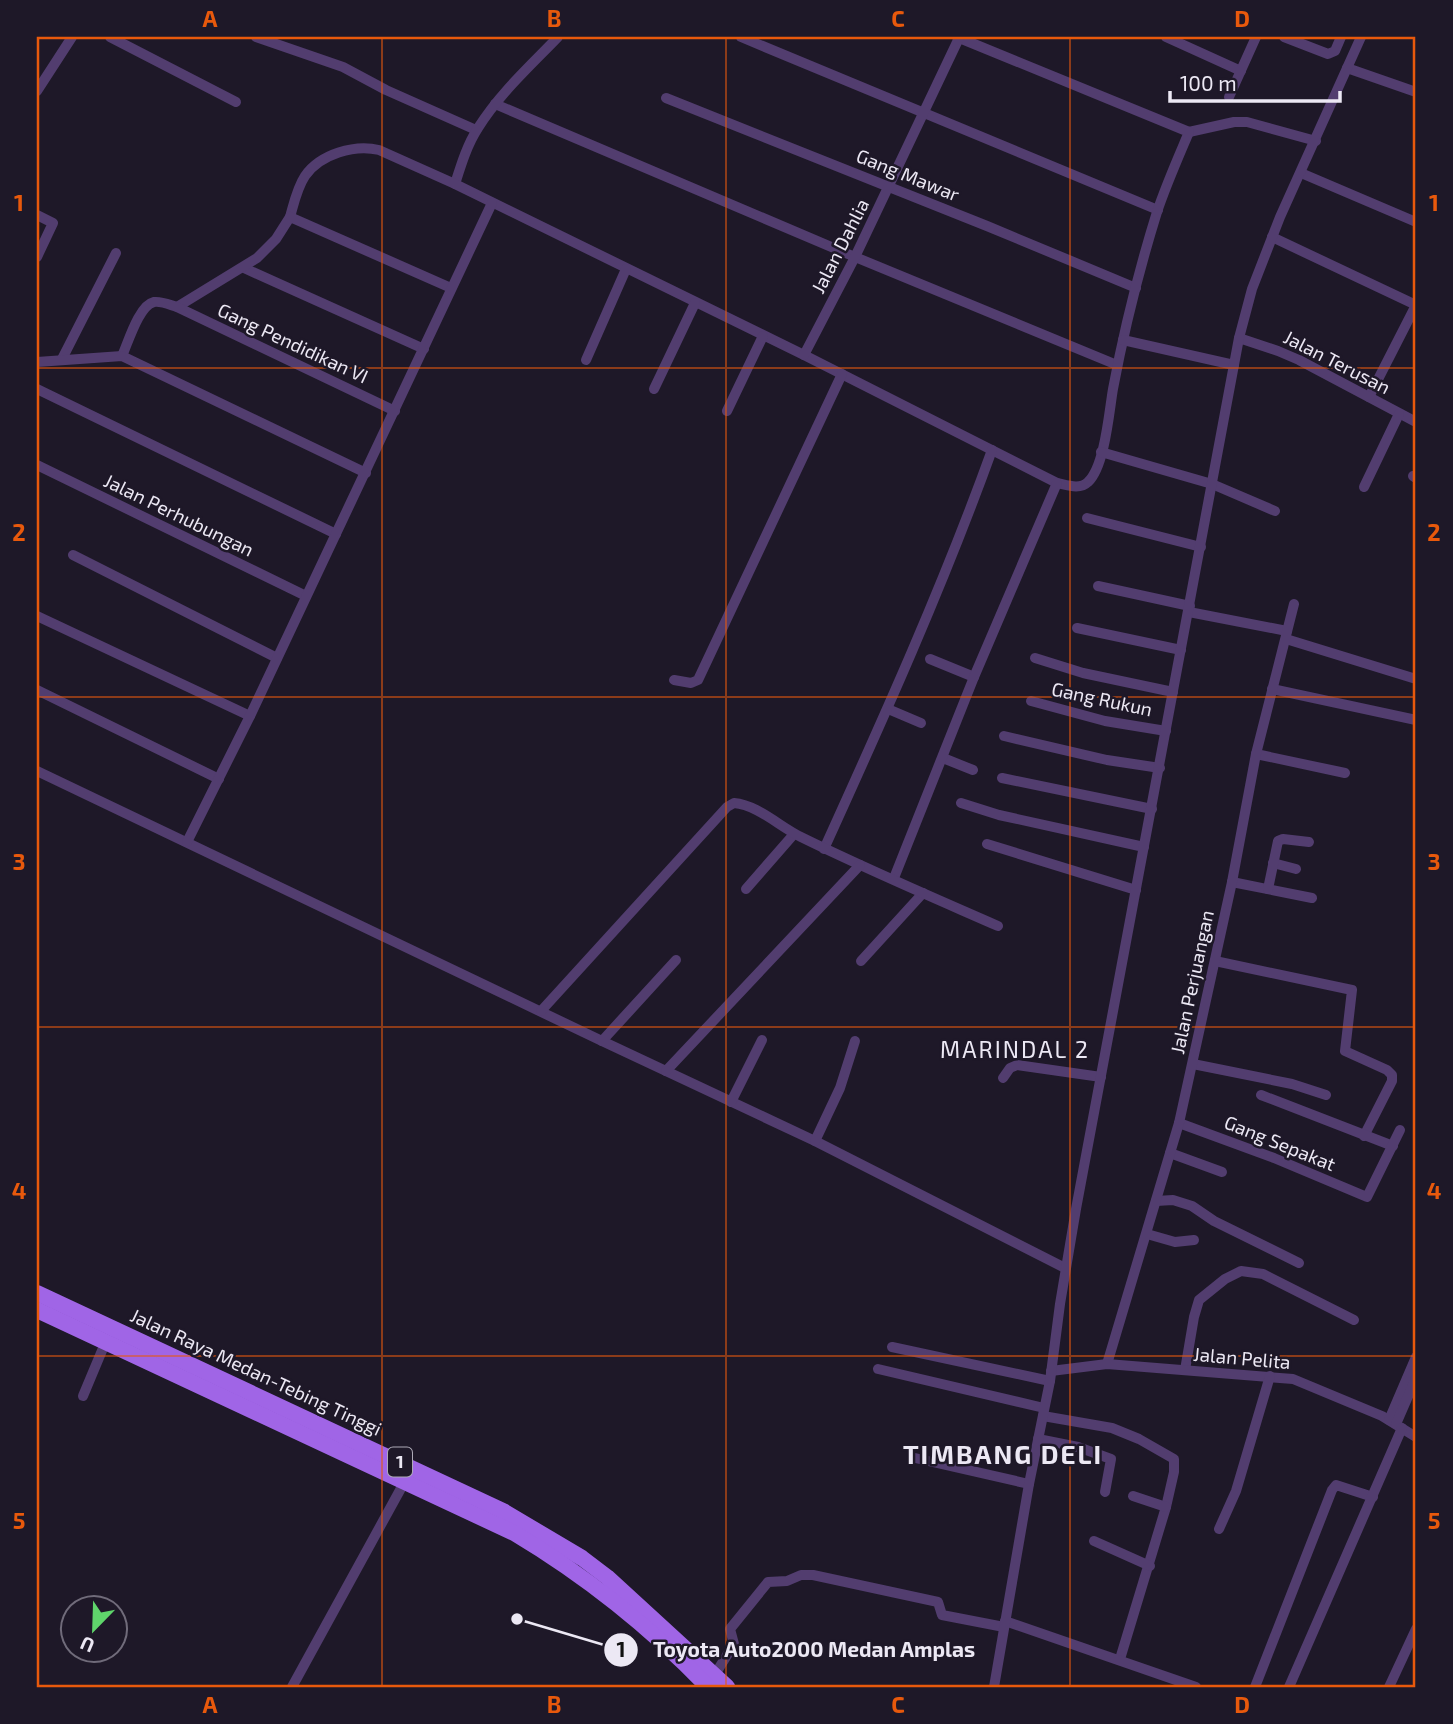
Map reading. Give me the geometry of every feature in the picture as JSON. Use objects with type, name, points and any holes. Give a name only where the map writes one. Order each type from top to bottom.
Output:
[{"type":"highway","name":"Jalan Raya Medan-Tebing Tinggi","points":[[37,1293],[503,1511],[607,1577],[703,1682]]},
{"type":"highway","name":"Jalan Raya Medan-Tebing Tinggi","points":[[37,1310],[485,1518],[560,1561],[599,1589],[648,1629],[703,1682],[727,1687]]},
{"type":"street","points":[[37,91],[40,79],[72,37]]},
{"type":"street","points":[[110,37],[236,102]]},
{"type":"street","points":[[256,37],[343,67],[386,90],[477,130]]},
{"type":"street","points":[[455,184],[464,156],[477,130],[495,104],[558,37]]},
{"type":"street","points":[[741,37],[1158,210]]},
{"type":"street","points":[[958,37],[1189,132],[1234,122],[1247,122],[1316,141]]},
{"type":"street","name":"Jalan Dahlia","points":[[804,355],[889,187],[958,37]]},
{"type":"street","points":[[1166,37],[1241,71]]},
{"type":"street","points":[[1229,97],[1256,37]]},
{"type":"street","points":[[1284,37],[1332,54],[1341,37]]},
{"type":"street","points":[[994,1687],[1029,1484],[1051,1376],[1065,1268],[1239,338],[1252,289],[1272,237],[1361,37]]},
{"type":"street","points":[[1347,68],[1416,92]]},
{"type":"street","name":"Gang Mawar","points":[[666,98],[1136,288]]},
{"type":"street","points":[[495,104],[1117,365]]},
{"type":"street","points":[[122,356],[139,317],[148,304],[161,302],[177,307],[244,268],[265,251],[290,217],[298,190],[306,175],[330,157],[355,148],[368,147],[455,184],[1058,482],[1079,486],[1088,482],[1101,452],[1117,365],[1136,288],[1158,210],[1189,132]]},
{"type":"street","points":[[1301,173],[1416,222]]},
{"type":"street","points":[[187,842],[250,716],[492,203]]},
{"type":"street","points":[[37,215],[53,223],[37,257]]},
{"type":"street","points":[[290,217],[451,288]]},
{"type":"street","points":[[1272,237],[1416,305],[1368,397]]},
{"type":"street","points":[[62,359],[116,253]]},
{"type":"street","points":[[244,268],[424,349]]},
{"type":"street","points":[[586,360],[626,269]]},
{"type":"street","points":[[654,389],[695,303]]},
{"type":"street","name":"Gang Pendidikan VI","points":[[177,307],[395,411]]},
{"type":"street","points":[[727,411],[763,336]]},
{"type":"street","name":"Jalan Terusan","points":[[1239,338],[1278,351],[1416,422]]},
{"type":"street","points":[[1123,340],[1234,365]]},
{"type":"street","points":[[37,362],[122,356],[366,472]]},
{"type":"street","points":[[674,680],[695,682],[704,670],[842,374]]},
{"type":"street","points":[[37,389],[336,534]]},
{"type":"street","points":[[1364,487],[1399,414]]},
{"type":"street","points":[[824,849],[958,545],[992,450]]},
{"type":"street","points":[[1101,452],[1213,484],[1275,511]]},
{"type":"street","name":"Jalan Perhubungan","points":[[37,465],[306,596]]},
{"type":"street","points":[[894,878],[974,677],[1058,482]]},
{"type":"street","points":[[1087,518],[1201,547]]},
{"type":"street","points":[[72,555],[277,658]]},
{"type":"street","points":[[1098,586],[1287,635],[1416,679]]},
{"type":"street","name":"Jalan Perjuangan","points":[[1107,1364],[1179,1123],[1215,961],[1256,754],[1294,604]]},
{"type":"street","points":[[37,616],[250,716]]},
{"type":"street","points":[[1077,628],[1181,650]]},
{"type":"street","points":[[1035,658],[1083,673],[1173,692]]},
{"type":"street","points":[[930,659],[974,677]]},
{"type":"street","points":[[1272,689],[1416,720]]},
{"type":"street","points":[[37,690],[219,779]]},
{"type":"street","name":"Gang Rukun","points":[[1031,701],[1105,721],[1166,731]]},
{"type":"street","points":[[888,709],[921,723]]},
{"type":"street","points":[[1004,736],[1107,760],[1160,768]]},
{"type":"street","points":[[1256,754],[1345,773]]},
{"type":"street","points":[[943,758],[973,770]]},
{"type":"street","points":[[37,771],[815,1141],[1065,1268]]},
{"type":"street","points":[[1002,778],[1152,809]]},
{"type":"street","points":[[961,803],[1010,818],[1144,847]]},
{"type":"street","points":[[541,1012],[730,804],[748,806],[824,849],[998,926]]},
{"type":"street","points":[[746,889],[794,834]]},
{"type":"street","points":[[1268,889],[1279,840],[1309,842]]},
{"type":"street","points":[[986,844],[1136,890]]},
{"type":"street","points":[[1273,863],[1296,869]]},
{"type":"street","points":[[666,1071],[860,865]]},
{"type":"street","points":[[1231,882],[1312,898]]},
{"type":"street","points":[[861,961],[923,892]]},
{"type":"street","points":[[601,1041],[676,960]]},
{"type":"street","points":[[1215,961],[1352,990],[1345,1051],[1387,1070],[1392,1075],[1392,1081],[1364,1136]]},
{"type":"street","points":[[731,1102],[762,1040]]},
{"type":"street","points":[[815,1141],[840,1088],[856,1041]]},
{"type":"street","points":[[1193,1064],[1299,1086],[1326,1095]]},
{"type":"street","points":[[1003,1078],[1010,1068],[1017,1065],[1101,1077]]},
{"type":"street","points":[[1294,1108],[1299,1086]]},
{"type":"street","points":[[1261,1095],[1393,1146],[1400,1130]]},
{"type":"street","name":"Gang Sepakat","points":[[1179,1123],[1274,1158],[1367,1197],[1393,1146]]},
{"type":"street","points":[[1170,1153],[1222,1172]]},
{"type":"street","points":[[1156,1201],[1173,1200],[1192,1206],[1214,1221],[1299,1262]]},
{"type":"street","points":[[1147,1234],[1175,1242],[1194,1240]]},
{"type":"street","points":[[1185,1370],[1199,1300],[1224,1279],[1241,1271],[1263,1274],[1354,1320]]},
{"type":"street","points":[[83,1396],[106,1341]]},
{"type":"street","name":"Jalan Pelita","points":[[892,1347],[1051,1376],[1107,1364],[1293,1378],[1396,1424],[1416,1437]]},
{"type":"street","points":[[1289,1687],[1373,1497],[1416,1357]]},
{"type":"street","points":[[878,1369],[1112,1428],[1174,1459],[1174,1472],[1166,1507],[1120,1659]]},
{"type":"street","points":[[1219,1529],[1236,1491],[1270,1376]]},
{"type":"street","points":[[1396,1424],[1416,1378]]},
{"type":"street","points":[[1038,1439],[1077,1447],[1111,1459],[1105,1492]]},
{"type":"street","points":[[915,1458],[1029,1484]]},
{"type":"street","points":[[292,1687],[405,1481]]},
{"type":"street","points":[[1255,1687],[1332,1490],[1336,1485],[1342,1485],[1373,1497]]},
{"type":"street","points":[[1133,1496],[1166,1507]]},
{"type":"street","points":[[1094,1541],[1150,1566]]},
{"type":"street","points":[[703,1682],[734,1644],[730,1629],[768,1582],[813,1575],[938,1602],[942,1615],[1004,1624],[1120,1659],[1196,1687]]},
{"type":"street","points":[[1389,1687],[1416,1629]]},
{"type":"place","name":"Toyota Auto2000 Medan Amplas","points":[[517,1619]]},
{"type":"district","name":"MARINDAL 2","points":[[1015,1050]]},
{"type":"district","name":"TIMBANG DELI","points":[[1003,1455]]}]
